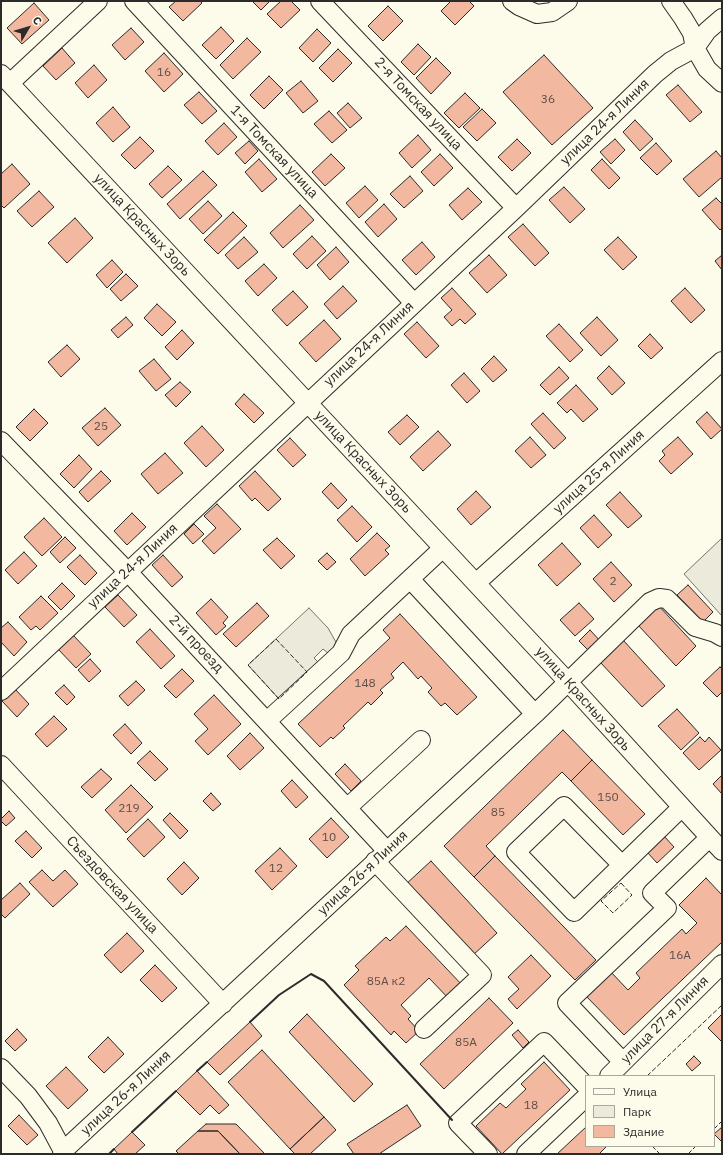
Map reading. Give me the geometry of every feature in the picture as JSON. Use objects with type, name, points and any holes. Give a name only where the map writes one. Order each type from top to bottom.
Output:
[{"type":"street","points":[[5,79],[98,1]]},
{"type":"street","name":"1-я Томская улица","points":[[134,1],[414,303]]},
{"type":"street","name":"2-я Томская улица","points":[[320,1],[516,208]]},
{"type":"street","points":[[512,1],[519,6],[537,14],[552,12],[568,1]]},
{"type":"street","points":[[670,1],[692,33],[695,48],[707,69],[722,82]]},
{"type":"street","name":"улица 24-я Линия","points":[[1,691],[307,402],[516,208],[655,74],[671,61],[695,48],[707,31],[722,18]]},
{"type":"street","name":"улица Красных Зорь","points":[[5,79],[568,682],[681,808],[722,851]]},
{"type":"street","name":"улица 25-я Линия","points":[[476,583],[722,361]]},
{"type":"street","name":"2-й проезд","points":[[1,441],[128,572],[347,808],[381,856],[482,975],[424,1029]]},
{"type":"street","points":[[267,721],[341,653],[351,634],[443,548]]},
{"type":"street","points":[[410,579],[535,714]]},
{"type":"street","name":"улица 26-я Линия","points":[[62,1153],[535,714],[650,602],[659,598],[667,599],[695,627],[716,633],[722,637]]},
{"type":"street","points":[[347,808],[421,740]]},
{"type":"street","name":"Съездовская улица","points":[[1,765],[223,1004]]},
{"type":"street","points":[[622,865],[564,806],[516,852],[574,912],[681,808]]},
{"type":"street","points":[[623,1062],[567,1003],[667,908],[652,893],[709,838]]},
{"type":"street","name":"улица 27-я Линия","points":[[610,1075],[722,964]]},
{"type":"street","points":[[488,1154],[458,1123],[544,1042],[585,1085]]},
{"type":"street","points":[[1,1068],[28,1096],[48,1123],[62,1153]]},
{"type":"street","points":[[526,1154],[585,1098]]},
{"type":"green space","points":[[722,538],[722,616],[684,574]]},
{"type":"green space","points":[[309,608],[328,628],[337,644],[328,653],[323,649],[314,658],[318,662],[279,699],[248,665]]},
{"type":"building","points":[[176,1],[200,1],[202,3],[183,21],[169,7]]},
{"type":"building","points":[[252,1],[270,1],[261,10]]},
{"type":"building","points":[[281,1],[291,1],[300,10],[281,28],[267,14]]},
{"type":"building","points":[[451,1],[469,1],[474,6],[455,25],[441,11]]},
{"type":"building","points":[[34,3],[49,20],[22,44],[7,28]]},
{"type":"building","points":[[388,6],[403,21],[383,41],[368,26]]},
{"type":"building","points":[[221,27],[234,41],[216,59],[202,45]]},
{"type":"building","points":[[131,28],[144,42],[125,60],[112,45]]},
{"type":"building","points":[[317,29],[331,43],[313,62],[299,48]]},
{"type":"building","points":[[247,38],[261,52],[233,79],[220,65]]},
{"type":"building","points":[[418,44],[431,57],[414,75],[401,62]]},
{"type":"building","points":[[62,48],[75,63],[56,80],[43,66]]},
{"type":"building","points":[[338,49],[352,63],[333,82],[319,68]]},
{"type":"building","points":[[164,53],[183,74],[164,92],[145,71]]},
{"type":"building","points":[[544,55],[593,108],[552,145],[503,92]]},
{"type":"building","points":[[436,58],[451,73],[431,94],[416,78]]},
{"type":"building","points":[[94,65],[107,80],[88,98],[75,83]]},
{"type":"building","points":[[269,76],[283,90],[264,109],[250,95]]},
{"type":"building","points":[[301,81],[318,101],[303,113],[286,93]]},
{"type":"building","points":[[678,85],[702,112],[690,122],[666,95]]},
{"type":"building","points":[[199,92],[217,111],[202,124],[184,105]]},
{"type":"building","points":[[465,93],[480,108],[459,128],[444,113]]},
{"type":"building","points":[[348,103],[362,118],[350,128],[337,113]]},
{"type":"building","points":[[113,107],[130,127],[113,142],[96,123]]},
{"type":"building","points":[[482,109],[496,123],[477,141],[463,127]]},
{"type":"building","points":[[329,111],[347,130],[332,143],[314,124]]},
{"type":"building","points":[[635,120],[653,139],[640,151],[623,132]]},
{"type":"building","points":[[224,123],[237,137],[218,155],[205,141]]},
{"type":"building","points":[[418,135],[431,150],[412,168],[399,153]]},
{"type":"building","points":[[140,137],[154,151],[135,169],[121,155]]},
{"type":"building","points":[[517,139],[531,153],[512,171],[498,157]]},
{"type":"building","points":[[615,139],[625,150],[611,164],[600,152]]},
{"type":"building","points":[[249,141],[258,151],[245,164],[235,153]]},
{"type":"building","points":[[656,143],[672,161],[657,175],[640,158]]},
{"type":"building","points":[[716,151],[722,158],[722,177],[699,197],[683,179]]},
{"type":"building","points":[[331,154],[345,168],[325,186],[312,172]]},
{"type":"building","points":[[440,154],[453,168],[434,186],[421,172]]},
{"type":"building","points":[[259,159],[277,179],[262,192],[245,172]]},
{"type":"building","points":[[602,159],[620,178],[609,189],[591,170]]},
{"type":"building","points":[[12,164],[30,184],[4,208],[1,205],[1,174]]},
{"type":"building","points":[[168,166],[182,180],[162,198],[149,184]]},
{"type":"building","points":[[203,171],[217,185],[180,219],[167,204]]},
{"type":"building","points":[[410,176],[423,191],[404,208],[390,194]]},
{"type":"building","points":[[365,186],[378,200],[359,218],[346,203]]},
{"type":"building","points":[[564,187],[585,209],[570,223],[549,200]]},
{"type":"building","points":[[468,188],[482,202],[462,220],[449,205]]},
{"type":"building","points":[[39,191],[54,207],[32,227],[17,211]]},
{"type":"building","points":[[716,198],[722,204],[722,228],[720,230],[702,210]]},
{"type":"building","points":[[208,201],[222,216],[203,234],[189,219]]},
{"type":"building","points":[[384,204],[397,219],[378,237],[365,222]]},
{"type":"building","points":[[300,205],[314,220],[283,248],[270,233]]},
{"type":"building","points":[[233,212],[247,226],[218,254],[204,240]]},
{"type":"building","points":[[75,218],[93,238],[67,263],[48,243]]},
{"type":"building","points":[[523,224],[549,253],[535,266],[508,237]]},
{"type":"building","points":[[312,236],[326,251],[307,269],[293,254]]},
{"type":"building","points":[[244,237],[258,252],[238,269],[225,255]]},
{"type":"building","points":[[618,237],[637,257],[623,270],[604,250]]},
{"type":"building","points":[[422,242],[435,257],[416,275],[402,260]]},
{"type":"building","points":[[336,247],[349,262],[330,280],[317,265]]},
{"type":"building","points":[[489,255],[507,275],[487,293],[469,273]]},
{"type":"building","points":[[722,255],[722,270],[715,261]]},
{"type":"building","points":[[112,260],[123,272],[107,288],[96,275]]},
{"type":"building","points":[[264,264],[277,278],[258,296],[245,281]]},
{"type":"building","points":[[126,274],[138,286],[121,301],[110,289]]},
{"type":"building","points":[[343,286],[357,301],[337,319],[324,304]]},
{"type":"building","points":[[452,288],[476,314],[465,324],[460,319],[452,326],[444,317],[452,310],[441,298]]},
{"type":"building","points":[[685,288],[705,310],[691,323],[671,301]]},
{"type":"building","points":[[293,291],[308,307],[287,326],[272,310]]},
{"type":"building","points":[[157,304],[176,322],[162,336],[144,318]]},
{"type":"building","points":[[126,317],[133,325],[118,338],[111,330]]},
{"type":"building","points":[[597,317],[618,340],[601,356],[580,333]]},
{"type":"building","points":[[324,320],[341,339],[316,362],[299,343]]},
{"type":"building","points":[[417,322],[439,346],[426,358],[404,334]]},
{"type":"building","points":[[559,324],[583,350],[570,362],[546,336]]},
{"type":"building","points":[[182,330],[194,343],[177,360],[165,347]]},
{"type":"building","points":[[650,334],[663,348],[651,359],[638,346]]},
{"type":"building","points":[[67,345],[80,359],[61,377],[48,362]]},
{"type":"building","points":[[494,356],[507,370],[493,382],[481,369]]},
{"type":"building","points":[[154,359],[171,379],[156,391],[139,371]]},
{"type":"building","points":[[609,366],[625,383],[612,395],[597,378]]},
{"type":"building","points":[[559,367],[569,378],[550,395],[540,385]]},
{"type":"building","points":[[464,373],[480,391],[467,403],[451,385]]},
{"type":"building","points":[[180,382],[191,392],[176,407],[165,395]]},
{"type":"building","points":[[576,385],[598,409],[583,422],[571,409],[567,413],[557,403]]},
{"type":"building","points":[[244,394],[264,413],[254,423],[235,404]]},
{"type":"building","points":[[105,408],[121,425],[98,446],[82,428]]},
{"type":"building","points":[[34,409],[48,423],[30,441],[16,427]]},
{"type":"building","points":[[707,412],[722,429],[711,439],[696,422]]},
{"type":"building","points":[[543,413],[566,438],[554,449],[531,424]]},
{"type":"building","points":[[407,415],[419,427],[400,445],[388,432]]},
{"type":"building","points":[[202,426],[224,450],[206,467],[184,443]]},
{"type":"building","points":[[438,431],[451,445],[423,471],[410,457]]},
{"type":"building","points":[[530,437],[546,455],[531,468],[515,451]]},
{"type":"building","points":[[678,437],[693,454],[671,474],[659,461],[665,455],[662,451]]},
{"type":"building","points":[[290,438],[306,455],[293,467],[277,450]]},
{"type":"building","points":[[165,453],[183,473],[158,494],[141,474]]},
{"type":"building","points":[[79,455],[92,469],[74,488],[60,474]]},
{"type":"building","points":[[101,471],[111,481],[88,502],[79,492]]},
{"type":"building","points":[[255,471],[281,499],[268,511],[255,498],[252,501],[239,486]]},
{"type":"building","points":[[331,483],[347,500],[338,509],[322,492]]},
{"type":"building","points":[[476,491],[491,507],[471,525],[457,509]]},
{"type":"building","points":[[620,492],[642,516],[628,528],[606,505]]},
{"type":"building","points":[[217,504],[241,529],[214,554],[202,541],[216,528],[204,516]]},
{"type":"building","points":[[352,506],[372,527],[357,542],[337,520]]},
{"type":"building","points":[[132,513],[146,527],[127,545],[114,531]]},
{"type":"building","points":[[594,515],[612,535],[598,548],[580,528]]},
{"type":"building","points":[[44,518],[62,537],[42,556],[24,537]]},
{"type":"building","points":[[194,524],[204,534],[193,544],[184,534]]},
{"type":"building","points":[[377,533],[390,546],[385,550],[389,554],[365,576],[350,559]]},
{"type":"building","points":[[65,537],[76,548],[60,563],[50,552]]},
{"type":"building","points":[[277,538],[295,556],[281,569],[263,550]]},
{"type":"building","points":[[562,543],[581,564],[557,586],[538,565]]},
{"type":"building","points":[[24,552],[37,566],[18,584],[5,570]]},
{"type":"building","points":[[327,553],[336,562],[327,570],[318,561]]},
{"type":"building","points":[[80,555],[97,573],[85,585],[67,567]]},
{"type":"building","points":[[163,555],[183,577],[172,587],[152,565]]},
{"type":"building","points":[[611,562],[632,585],[614,602],[593,579]]},
{"type":"building","points":[[62,583],[75,596],[61,610],[48,597]]},
{"type":"building","points":[[688,585],[713,612],[703,622],[677,595]]},
{"type":"building","points":[[118,595],[137,615],[124,627],[105,607]]},
{"type":"building","points":[[41,596],[58,613],[40,630],[36,626],[31,630],[19,617]]},
{"type":"building","points":[[211,599],[228,617],[223,623],[226,626],[216,635],[196,613]]},
{"type":"building","points":[[257,603],[269,616],[236,647],[223,634]]},
{"type":"building","points":[[579,603],[594,619],[575,636],[560,620]]},
{"type":"building","points":[[658,605],[696,646],[676,666],[638,625]]},
{"type":"building","points":[[400,614],[477,697],[457,715],[445,703],[441,706],[428,692],[432,688],[421,676],[418,679],[403,662],[391,674],[394,678],[380,690],[383,693],[371,705],[368,702],[343,726],[345,728],[333,739],[331,737],[320,747],[298,724],[390,638],[383,630]]},
{"type":"building","points":[[8,622],[27,642],[14,656],[1,642],[1,628]]},
{"type":"building","points":[[150,629],[175,656],[161,669],[136,642]]},
{"type":"building","points":[[590,630],[602,643],[591,653],[579,641]]},
{"type":"building","points":[[73,635],[91,654],[76,668],[58,649]]},
{"type":"building","points":[[623,640],[665,686],[642,707],[600,662]]},
{"type":"building","points":[[90,659],[101,671],[89,682],[78,670]]},
{"type":"building","points":[[720,667],[722,669],[722,692],[717,697],[703,683]]},
{"type":"building","points":[[182,669],[194,681],[176,698],[164,686]]},
{"type":"building","points":[[136,681],[145,690],[128,706],[119,696]]},
{"type":"building","points":[[64,685],[75,697],[67,705],[55,693]]},
{"type":"building","points":[[15,689],[29,704],[17,717],[2,701]]},
{"type":"building","points":[[214,695],[241,724],[208,755],[195,741],[208,729],[194,714]]},
{"type":"building","points":[[677,709],[699,733],[681,750],[658,726]]},
{"type":"building","points":[[54,716],[67,729],[47,747],[35,734]]},
{"type":"building","points":[[125,724],[142,743],[131,754],[113,735]]},
{"type":"building","points":[[563,730],[592,760],[571,781],[562,772],[486,846],[495,856],[474,877],[444,846]]},
{"type":"building","points":[[250,733],[264,748],[240,770],[227,756]]},
{"type":"building","points":[[700,737],[705,742],[709,737],[721,750],[699,770],[683,753]]},
{"type":"building","points":[[150,751],[168,769],[155,781],[137,763]]},
{"type":"building","points":[[592,760],[645,814],[623,835],[571,781]]},
{"type":"building","points":[[345,764],[361,781],[351,791],[335,774]]},
{"type":"building","points":[[101,769],[112,779],[92,798],[81,787]]},
{"type":"building","points":[[722,775],[722,794],[713,784]]},
{"type":"building","points":[[292,780],[308,797],[296,808],[281,791]]},
{"type":"building","points":[[131,785],[153,807],[126,833],[105,810]]},
{"type":"building","points":[[211,793],[221,804],[213,811],[203,801]]},
{"type":"building","points":[[9,811],[15,818],[6,826],[1,819]]},
{"type":"building","points":[[170,813],[188,831],[180,839],[163,820]]},
{"type":"building","points":[[331,818],[349,837],[327,858],[309,839]]},
{"type":"building","points":[[148,819],[165,837],[144,857],[127,839]]},
{"type":"building","points":[[26,831],[42,848],[32,858],[15,841]]},
{"type":"building","points":[[664,836],[674,847],[657,863],[647,852]]},
{"type":"building","points":[[280,848],[297,866],[272,890],[255,871]]},
{"type":"building","points":[[495,856],[596,960],[575,980],[474,877]]},
{"type":"building","points":[[431,861],[497,933],[472,956],[405,885]]},
{"type":"building","points":[[184,862],[199,878],[182,895],[167,879]]},
{"type":"building","points":[[42,870],[53,881],[65,870],[78,884],[53,907],[29,882]]},
{"type":"building","points":[[706,878],[722,895],[722,942],[624,1035],[585,995],[610,971],[628,990],[640,978],[636,973],[682,929],[686,934],[697,923],[679,905]]},
{"type":"building","points":[[20,883],[30,894],[5,918],[1,914],[1,900]]},
{"type":"building","points":[[406,926],[464,987],[450,1000],[429,978],[401,1005],[411,1016],[408,1019],[419,1031],[406,1043],[394,1031],[391,1035],[344,985],[359,970],[355,966],[386,937],[390,941]]},
{"type":"building","points":[[127,933],[144,951],[121,973],[104,955]]},
{"type":"building","points":[[531,955],[551,976],[517,1009],[508,999],[519,989],[508,977]]},
{"type":"building","points":[[155,965],[177,988],[162,1002],[140,980]]},
{"type":"building","points":[[489,998],[513,1023],[444,1089],[420,1064]]},
{"type":"building","points":[[307,1014],[373,1084],[354,1102],[289,1032]]},
{"type":"building","points":[[722,1014],[722,1042],[708,1028]]},
{"type":"building","points":[[250,1022],[262,1036],[220,1075],[207,1062]]},
{"type":"building","points":[[17,1029],[27,1040],[15,1051],[5,1041]]},
{"type":"building","points":[[518,1030],[529,1042],[523,1048],[512,1035]]},
{"type":"building","points":[[108,1037],[124,1054],[104,1073],[88,1057]]},
{"type":"building","points":[[262,1050],[324,1117],[290,1149],[228,1082]]},
{"type":"building","points":[[694,1056],[701,1063],[692,1071],[686,1064]]},
{"type":"building","points":[[544,1062],[570,1090],[502,1154],[476,1126],[500,1103],[506,1108],[526,1089],[521,1084]]},
{"type":"building","points":[[66,1067],[88,1090],[68,1109],[46,1086]]},
{"type":"building","points":[[197,1071],[229,1105],[219,1114],[210,1105],[200,1115],[176,1091]]},
{"type":"building","points":[[407,1105],[421,1126],[379,1154],[354,1154],[347,1144]]},
{"type":"building","points":[[19,1115],[38,1135],[27,1145],[8,1126]]},
{"type":"building","points":[[324,1117],[336,1130],[310,1154],[295,1154],[290,1149]]},
{"type":"building","points":[[206,1124],[236,1124],[265,1154],[240,1154],[218,1131],[198,1131]]},
{"type":"building","points":[[722,1127],[722,1142],[715,1135],[715,1133]]},
{"type":"building","points":[[585,1128],[585,1147],[606,1147],[599,1154],[557,1154]]},
{"type":"building","points":[[198,1131],[218,1131],[240,1154],[179,1154],[176,1151]]},
{"type":"building","points":[[132,1132],[145,1145],[135,1154],[118,1154],[114,1149]]},
{"type":"fence","points":[[276,639],[307,672],[279,699],[248,665],[276,639]]},
{"type":"fence","points":[[621,883],[632,895],[613,913],[601,901],[621,883]]},
{"type":"fence","points":[[648,1075],[722,1005]]},
{"type":"fence","points":[[715,1128],[722,1121]]},
{"type":"fence","points":[[653,1147],[660,1154]]},
{"type":"fence","points":[[688,1154],[695,1147]]},
{"type":"wall","points":[[250,1022],[279,995],[311,974],[324,981],[452,1120]]},
{"type":"wall","points":[[197,1071],[207,1062]]},
{"type":"wall","points":[[132,1132],[176,1091]]},
{"type":"wall","points":[[109,1154],[114,1149]]}]
